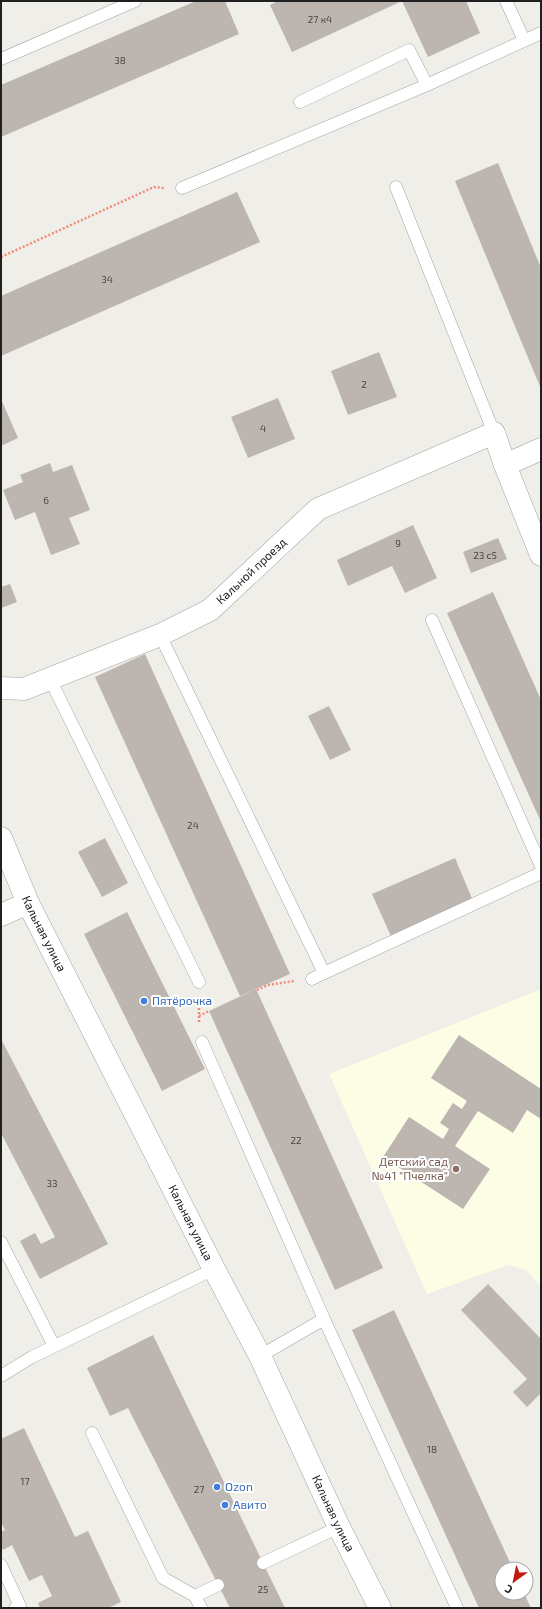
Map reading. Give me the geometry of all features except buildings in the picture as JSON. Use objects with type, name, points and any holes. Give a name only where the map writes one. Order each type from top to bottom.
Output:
[{"type":"street","points":[[494,433],[505,466],[541,555]]},
{"type":"street","name":"Кальной проезд","points":[[1,688],[24,689],[160,635],[210,610],[318,509],[494,433]]},
{"type":"street","points":[[505,466],[541,449]]},
{"type":"street","name":"Кальная улица","points":[[1,838],[28,903],[260,1356],[339,1527],[380,1608]]},
{"type":"street","points":[[1,915],[28,903]]},
{"type":"lane","points":[[1,59],[135,1]]},
{"type":"lane","points":[[506,1],[524,40]]},
{"type":"lane","points":[[182,188],[427,85],[541,32]]},
{"type":"lane","points":[[300,102],[409,50],[427,85]]},
{"type":"lane","points":[[396,187],[494,433]]},
{"type":"lane","points":[[432,620],[541,866]]},
{"type":"lane","points":[[160,635],[324,973]]},
{"type":"lane","points":[[50,679],[199,982]]},
{"type":"lane","points":[[312,979],[541,873]]},
{"type":"lane","points":[[202,1042],[324,1319],[457,1608]]},
{"type":"lane","points":[[1,1242],[54,1346]]},
{"type":"lane","points":[[1,1376],[32,1357],[214,1268]]},
{"type":"lane","points":[[260,1356],[324,1319]]},
{"type":"lane","points":[[92,1433],[163,1578],[195,1596],[201,1608]]},
{"type":"lane","points":[[263,1563],[339,1527]]},
{"type":"lane","points":[[1,1564],[20,1606],[15,1608]]},
{"type":"lane","points":[[195,1596],[218,1585]]},
{"type":"path","points":[[1,258],[154,188],[182,188]]},
{"type":"path","points":[[257,990],[268,985],[312,979]]},
{"type":"path","points":[[199,982],[199,1017],[202,1042]]},
{"type":"path","points":[[199,1017],[209,1011]]},
{"type":"shaded area","name":"Детский сад №41 \"Пчелка\"","points":[[541,989],[541,1287],[526,1270],[508,1265],[427,1294],[329,1074]]},
{"type":"place","name":"Пятёрочка","points":[[144,1001]]},
{"type":"place","name":"Детский сад №41 \"Пчелка\"","points":[[456,1169]]},
{"type":"place","name":"Ozon","points":[[217,1487]]},
{"type":"place","name":"Авито","points":[[225,1505]]}]
